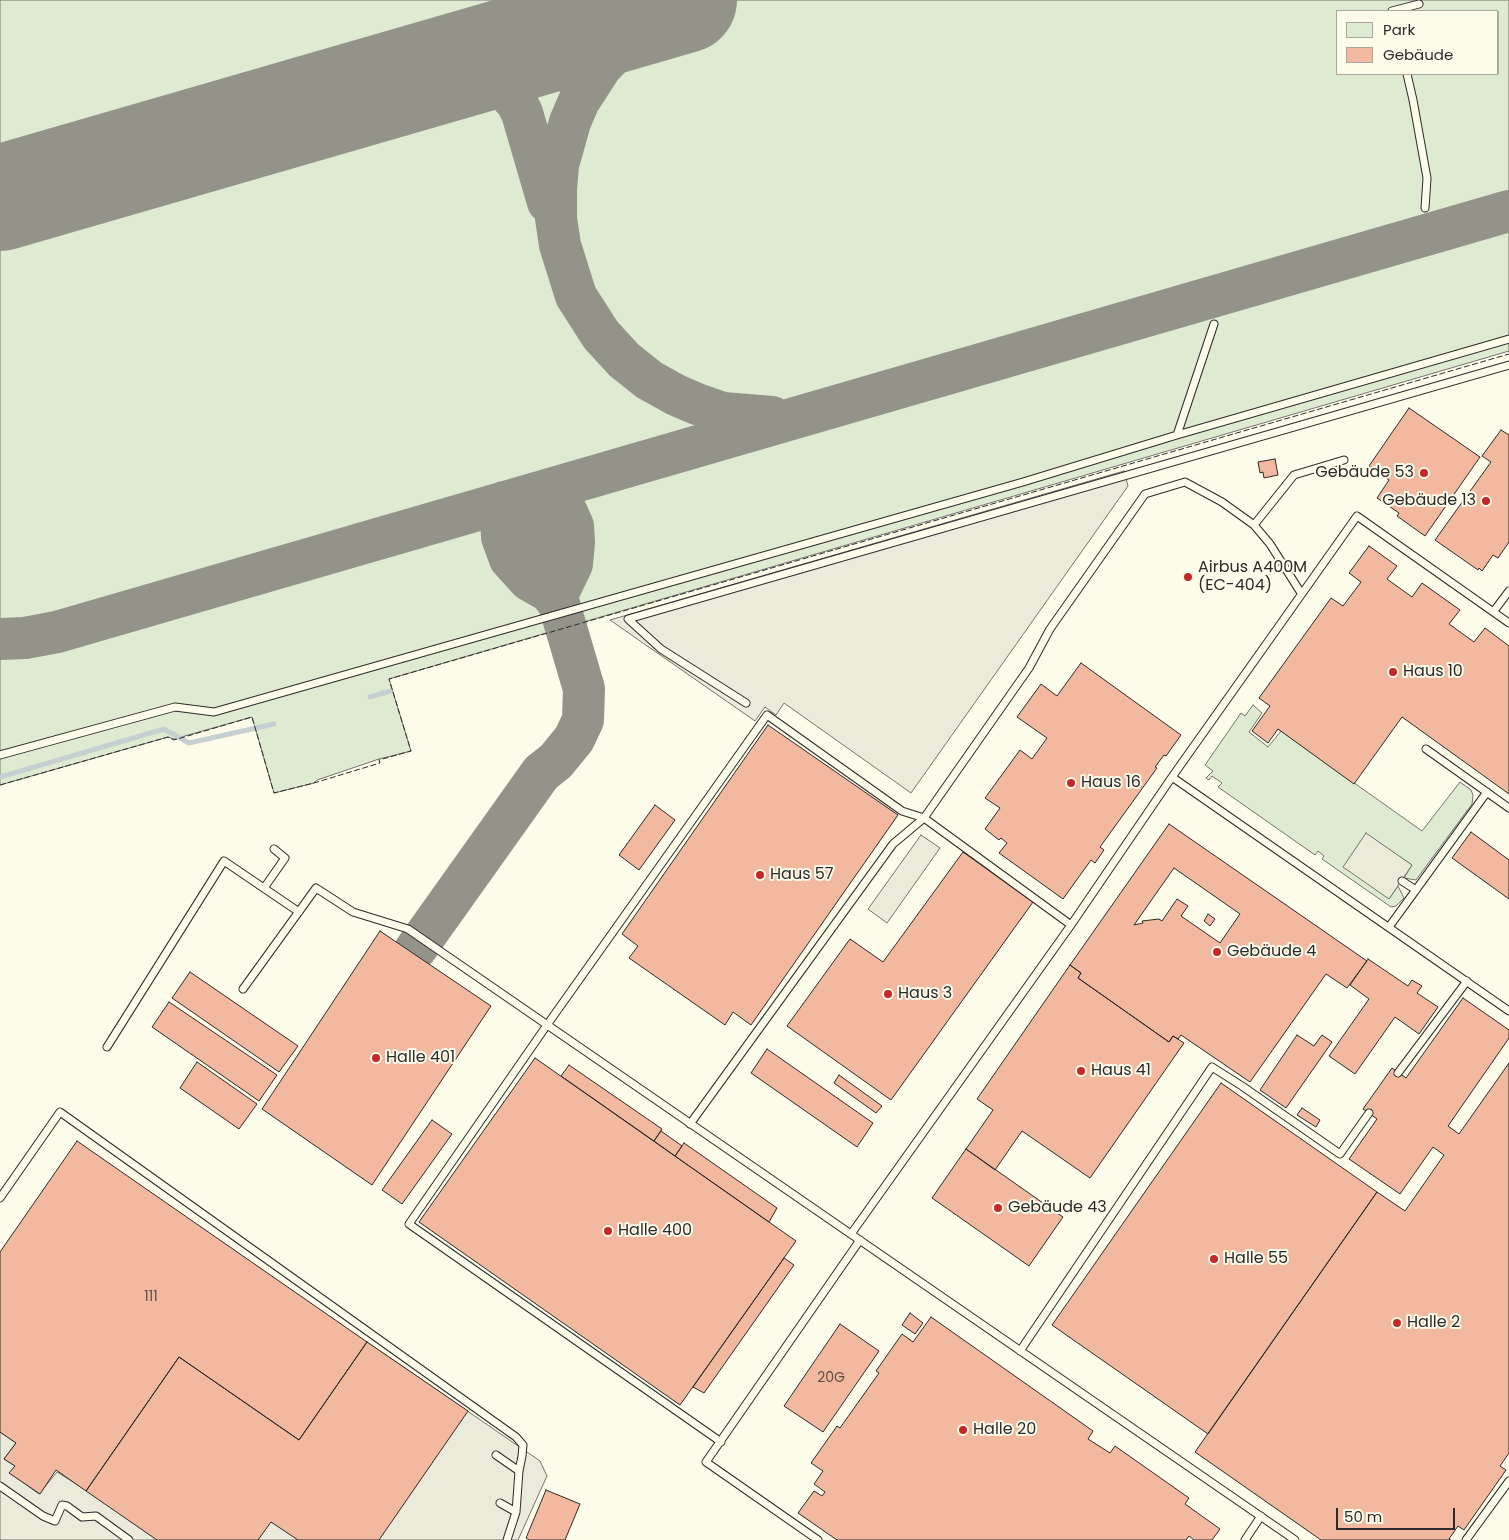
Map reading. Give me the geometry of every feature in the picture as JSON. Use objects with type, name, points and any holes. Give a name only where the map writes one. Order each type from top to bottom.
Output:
[{"type":"lane","points":[[1396,10],[1420,4]]},
{"type":"lane","points":[[1407,75],[1427,178],[1425,208]]},
{"type":"lane","points":[[1177,435],[1214,324]]},
{"type":"lane","points":[[0,756],[175,707],[214,712],[1023,482],[1177,435],[1509,339]]},
{"type":"lane","points":[[746,703],[661,649],[628,619],[1509,364]]},
{"type":"lane","points":[[1254,525],[1294,475],[1344,460]]},
{"type":"lane","points":[[690,1124],[893,844],[924,818],[1029,668],[1050,630],[1145,494],[1185,482],[1222,502],[1254,525],[1270,544],[1301,593]]},
{"type":"lane","points":[[851,1234],[1071,925],[1172,776],[1356,516],[1509,622]]},
{"type":"lane","points":[[1494,611],[1509,591]]},
{"type":"lane","points":[[721,1442],[410,1224],[547,1025],[768,715],[902,811],[924,818],[1071,925]]},
{"type":"lane","points":[[1426,749],[1509,808]]},
{"type":"lane","points":[[1172,776],[1509,1011]]},
{"type":"lane","points":[[1389,927],[1486,792]]},
{"type":"lane","points":[[264,888],[285,858],[274,849]]},
{"type":"lane","points":[[107,1047],[224,861],[299,912]]},
{"type":"lane","points":[[1402,881],[1416,890]]},
{"type":"lane","points":[[243,989],[316,888],[353,912],[408,929],[1295,1540]]},
{"type":"lane","points":[[1398,1073],[1467,982]]},
{"type":"lane","points":[[1020,1350],[1212,1068],[1242,1086],[1340,1154],[1369,1114]]},
{"type":"lane","points":[[0,1198],[60,1112],[516,1437],[522,1445],[522,1456],[518,1471],[516,1512],[507,1540]]},
{"type":"lane","points":[[818,1540],[706,1462],[860,1240]]},
{"type":"lane","points":[[496,1455],[518,1471]]},
{"type":"lane","points":[[1466,1540],[1509,1481]]},
{"type":"lane","points":[[0,1486],[43,1516],[55,1521],[62,1505],[67,1506],[82,1517],[96,1516],[129,1540]]},
{"type":"lane","points":[[500,1503],[516,1512]]},
{"type":"lane","points":[[1245,1540],[1261,1516]]},
{"type":"green space","points":[[0,0],[1509,0],[1509,351],[389,679],[411,751],[379,759],[317,780],[314,783],[274,793],[252,717],[174,739],[168,737],[0,785]]},
{"type":"green space","points":[[1253,705],[1262,713],[1249,732],[1268,747],[1281,731],[1422,831],[1460,782],[1471,790],[1473,795],[1472,804],[1416,880],[1404,878],[1412,865],[1366,834],[1389,899],[1398,886],[1404,898],[1396,906],[1391,907],[1322,859],[1324,856],[1318,851],[1315,855],[1218,787],[1222,783],[1212,776],[1209,780],[1206,778],[1213,771],[1205,765],[1241,713],[1245,716]]},
{"type":"shaded area","points":[[1124,471],[1128,486],[911,793],[784,703],[776,715],[765,707],[755,721],[610,620]]},
{"type":"shaded area","points":[[1366,833],[1412,865],[1389,899],[1343,867]]},
{"type":"shaded area","points":[[921,835],[940,848],[887,923],[868,909]]},
{"type":"shaded area","points":[[367,1342],[540,1461],[547,1476],[518,1540],[0,1540],[0,1432],[16,1443],[4,1459],[15,1466],[10,1473],[39,1494],[57,1472],[86,1490],[299,1440]]},
{"type":"building","name":"Gebäude 53","points":[[1409,408],[1480,457],[1425,536],[1397,516],[1399,513],[1377,498],[1389,480],[1369,466]]},
{"type":"building","name":"Gebäude 13","points":[[1501,430],[1509,435],[1509,542],[1498,558],[1493,555],[1482,571],[1435,540],[1491,462],[1482,456]]},
{"type":"building","points":[[1275,459],[1278,475],[1264,478],[1263,472],[1260,473],[1258,462]]},
{"type":"building","name":"Haus 10","points":[[1369,546],[1397,566],[1387,579],[1412,597],[1422,583],[1460,610],[1449,624],[1474,642],[1485,628],[1509,646],[1509,794],[1402,717],[1354,784],[1278,729],[1268,743],[1252,731],[1270,706],[1259,698],[1331,598],[1343,606],[1361,582],[1349,573]]},
{"type":"building","name":"Haus 16","points":[[1081,663],[1181,735],[1166,756],[1164,755],[1155,767],[1157,768],[1100,847],[1104,850],[1095,863],[1091,860],[1063,899],[999,853],[1007,843],[1001,838],[999,840],[985,829],[1000,808],[985,798],[1020,750],[1032,759],[1047,738],[1017,717],[1041,684],[1057,696]]},
{"type":"building","name":"Haus 57","points":[[768,725],[898,815],[751,1025],[733,1012],[725,1025],[629,958],[638,946],[622,934]]},
{"type":"building","points":[[655,805],[675,820],[639,870],[619,855]]},
{"type":"building","name":"Gebäude 4","points":[[1169,824],[1367,961],[1347,988],[1326,974],[1250,1082],[1181,1035],[1178,1039],[1173,1036],[1169,1042],[1078,978],[1081,973],[1070,965]],"holes":[[[1174,868],[1240,914],[1220,943],[1181,916],[1188,906],[1177,899],[1162,921],[1159,919],[1142,921],[1143,923],[1134,925]]]},
{"type":"building","points":[[1471,832],[1509,860],[1509,899],[1452,858]]},
{"type":"building","name":"Haus 3","points":[[963,852],[1033,902],[891,1100],[787,1026],[850,939],[883,962]]},
{"type":"building","points":[[1208,914],[1215,919],[1210,926],[1204,921]]},
{"type":"building","name":"Halle 401","points":[[380,931],[491,1006],[372,1185],[262,1109]]},
{"type":"building","points":[[1368,959],[1408,986],[1412,980],[1422,986],[1417,993],[1438,1007],[1419,1034],[1395,1017],[1355,1074],[1329,1056],[1369,999],[1350,985]]},
{"type":"building","name":"Haus 41","points":[[1070,965],[1081,973],[1078,978],[1169,1042],[1173,1036],[1184,1043],[1090,1178],[1022,1131],[995,1170],[966,1149],[993,1110],[977,1099]]},
{"type":"building","points":[[190,972],[298,1046],[279,1072],[172,998]]},
{"type":"building","name":"Halle 2","points":[[1463,998],[1509,1030],[1509,1038],[1448,1126],[1459,1134],[1509,1063],[1509,1453],[1500,1466],[1506,1470],[1464,1530],[1458,1526],[1449,1539],[1451,1540],[1321,1540],[1195,1452],[1377,1192],[1405,1211],[1444,1155],[1433,1147],[1400,1194],[1349,1159],[1377,1119],[1363,1109],[1392,1068],[1406,1078]]},
{"type":"building","points":[[169,1002],[277,1075],[259,1101],[152,1027]]},
{"type":"building","points":[[1297,1035],[1314,1046],[1322,1035],[1332,1042],[1286,1108],[1260,1090]]},
{"type":"building","points":[[767,1049],[873,1123],[857,1147],[751,1073]]},
{"type":"building","name":"Halle 400","points":[[535,1058],[796,1241],[680,1405],[419,1222]]},
{"type":"building","points":[[197,1062],[257,1104],[239,1129],[180,1088]]},
{"type":"building","points":[[569,1065],[662,1129],[654,1141],[561,1076]]},
{"type":"building","points":[[839,1075],[882,1106],[876,1113],[834,1083]]},
{"type":"building","name":"Halle 55","points":[[1221,1083],[1377,1192],[1208,1434],[1052,1325]]},
{"type":"building","points":[[1302,1108],[1320,1120],[1316,1127],[1297,1115]]},
{"type":"building","points":[[432,1120],[452,1134],[402,1204],[382,1190]]},
{"type":"building","points":[[661,1131],[682,1146],[675,1156],[654,1141]]},
{"type":"building","points":[[77,1141],[367,1342],[299,1440],[179,1357],[86,1491],[56,1470],[40,1494],[9,1473],[15,1466],[4,1459],[16,1443],[0,1432],[0,1252]]},
{"type":"building","points":[[684,1143],[777,1208],[769,1222],[675,1156]]},
{"type":"building","name":"Gebäude 43","points":[[966,1149],[1063,1217],[1029,1266],[932,1198]]},
{"type":"building","points":[[784,1258],[794,1265],[704,1393],[693,1387]]},
{"type":"building","points":[[910,1313],[923,1323],[915,1334],[902,1325]]},
{"type":"building","name":"Halle 20","points":[[931,1317],[1093,1431],[1088,1439],[1110,1453],[1115,1446],[1189,1498],[1185,1504],[1220,1529],[1212,1540],[1194,1540],[1189,1536],[1186,1540],[837,1540],[798,1513],[814,1491],[822,1496],[825,1492],[814,1484],[823,1471],[811,1463],[837,1426],[840,1428],[879,1373],[876,1371],[902,1334],[913,1342]]},
{"type":"building","points":[[840,1324],[879,1351],[823,1432],[784,1406]]},
{"type":"building","points":[[367,1342],[468,1411],[379,1540],[298,1540],[271,1522],[258,1540],[157,1540],[86,1491],[179,1357],[299,1440]]},
{"type":"building","points":[[546,1490],[580,1504],[565,1540],[529,1540],[526,1538]]},
{"type":"waterway","points":[[370,697],[390,691]]},
{"type":"waterway","points":[[0,777],[164,729],[189,743],[274,724]]},
{"type":"taxiway","points":[[695,0],[679,6],[645,26],[628,39],[601,67],[579,101],[570,122],[558,165],[556,218],[560,245],[576,296],[601,335],[624,360],[649,380],[697,404],[723,413],[772,417]]},
{"type":"taxiway","points":[[428,74],[456,71],[479,73],[499,83],[517,103],[522,113],[548,202]]},
{"type":"taxiway","points":[[0,639],[25,638],[57,632],[1509,211]]},
{"type":"taxiway","points":[[544,491],[552,494],[563,504],[573,526],[572,564],[558,593],[558,602]]},
{"type":"taxiway","points":[[415,950],[541,773],[556,761],[574,739],[583,720],[584,689],[535,522],[517,505],[504,502]]},
{"type":"taxiway","points":[[508,502],[501,513],[502,537],[510,559],[529,580],[550,592],[558,603]]},
{"type":"runway","points":[[0,198],[684,0]]},
{"type":"fence","points":[[0,785],[168,737],[174,740],[252,717],[274,793],[314,783],[380,763],[379,760],[411,751],[389,679],[1509,354]]},
{"type":"place","name":"Gebäude 53","points":[[1424,473]]},
{"type":"place","name":"Gebäude 13","points":[[1486,501]]},
{"type":"place","name":"Airbus A400M (EC-404)","points":[[1188,577]]},
{"type":"place","name":"Haus 10","points":[[1393,672]]},
{"type":"place","name":"Haus 16","points":[[1071,783]]},
{"type":"place","name":"Haus 57","points":[[760,875]]},
{"type":"place","name":"Gebäude 4","points":[[1217,952]]},
{"type":"place","name":"Haus 3","points":[[888,994]]},
{"type":"place","name":"Halle 401","points":[[376,1058]]},
{"type":"place","name":"Haus 41","points":[[1081,1071]]},
{"type":"place","name":"Gebäude 43","points":[[998,1208]]},
{"type":"place","name":"Halle 400","points":[[608,1231]]},
{"type":"place","name":"Halle 55","points":[[1214,1259]]},
{"type":"place","name":"Halle 2","points":[[1397,1323]]},
{"type":"place","name":"Halle 20","points":[[963,1430]]}]
